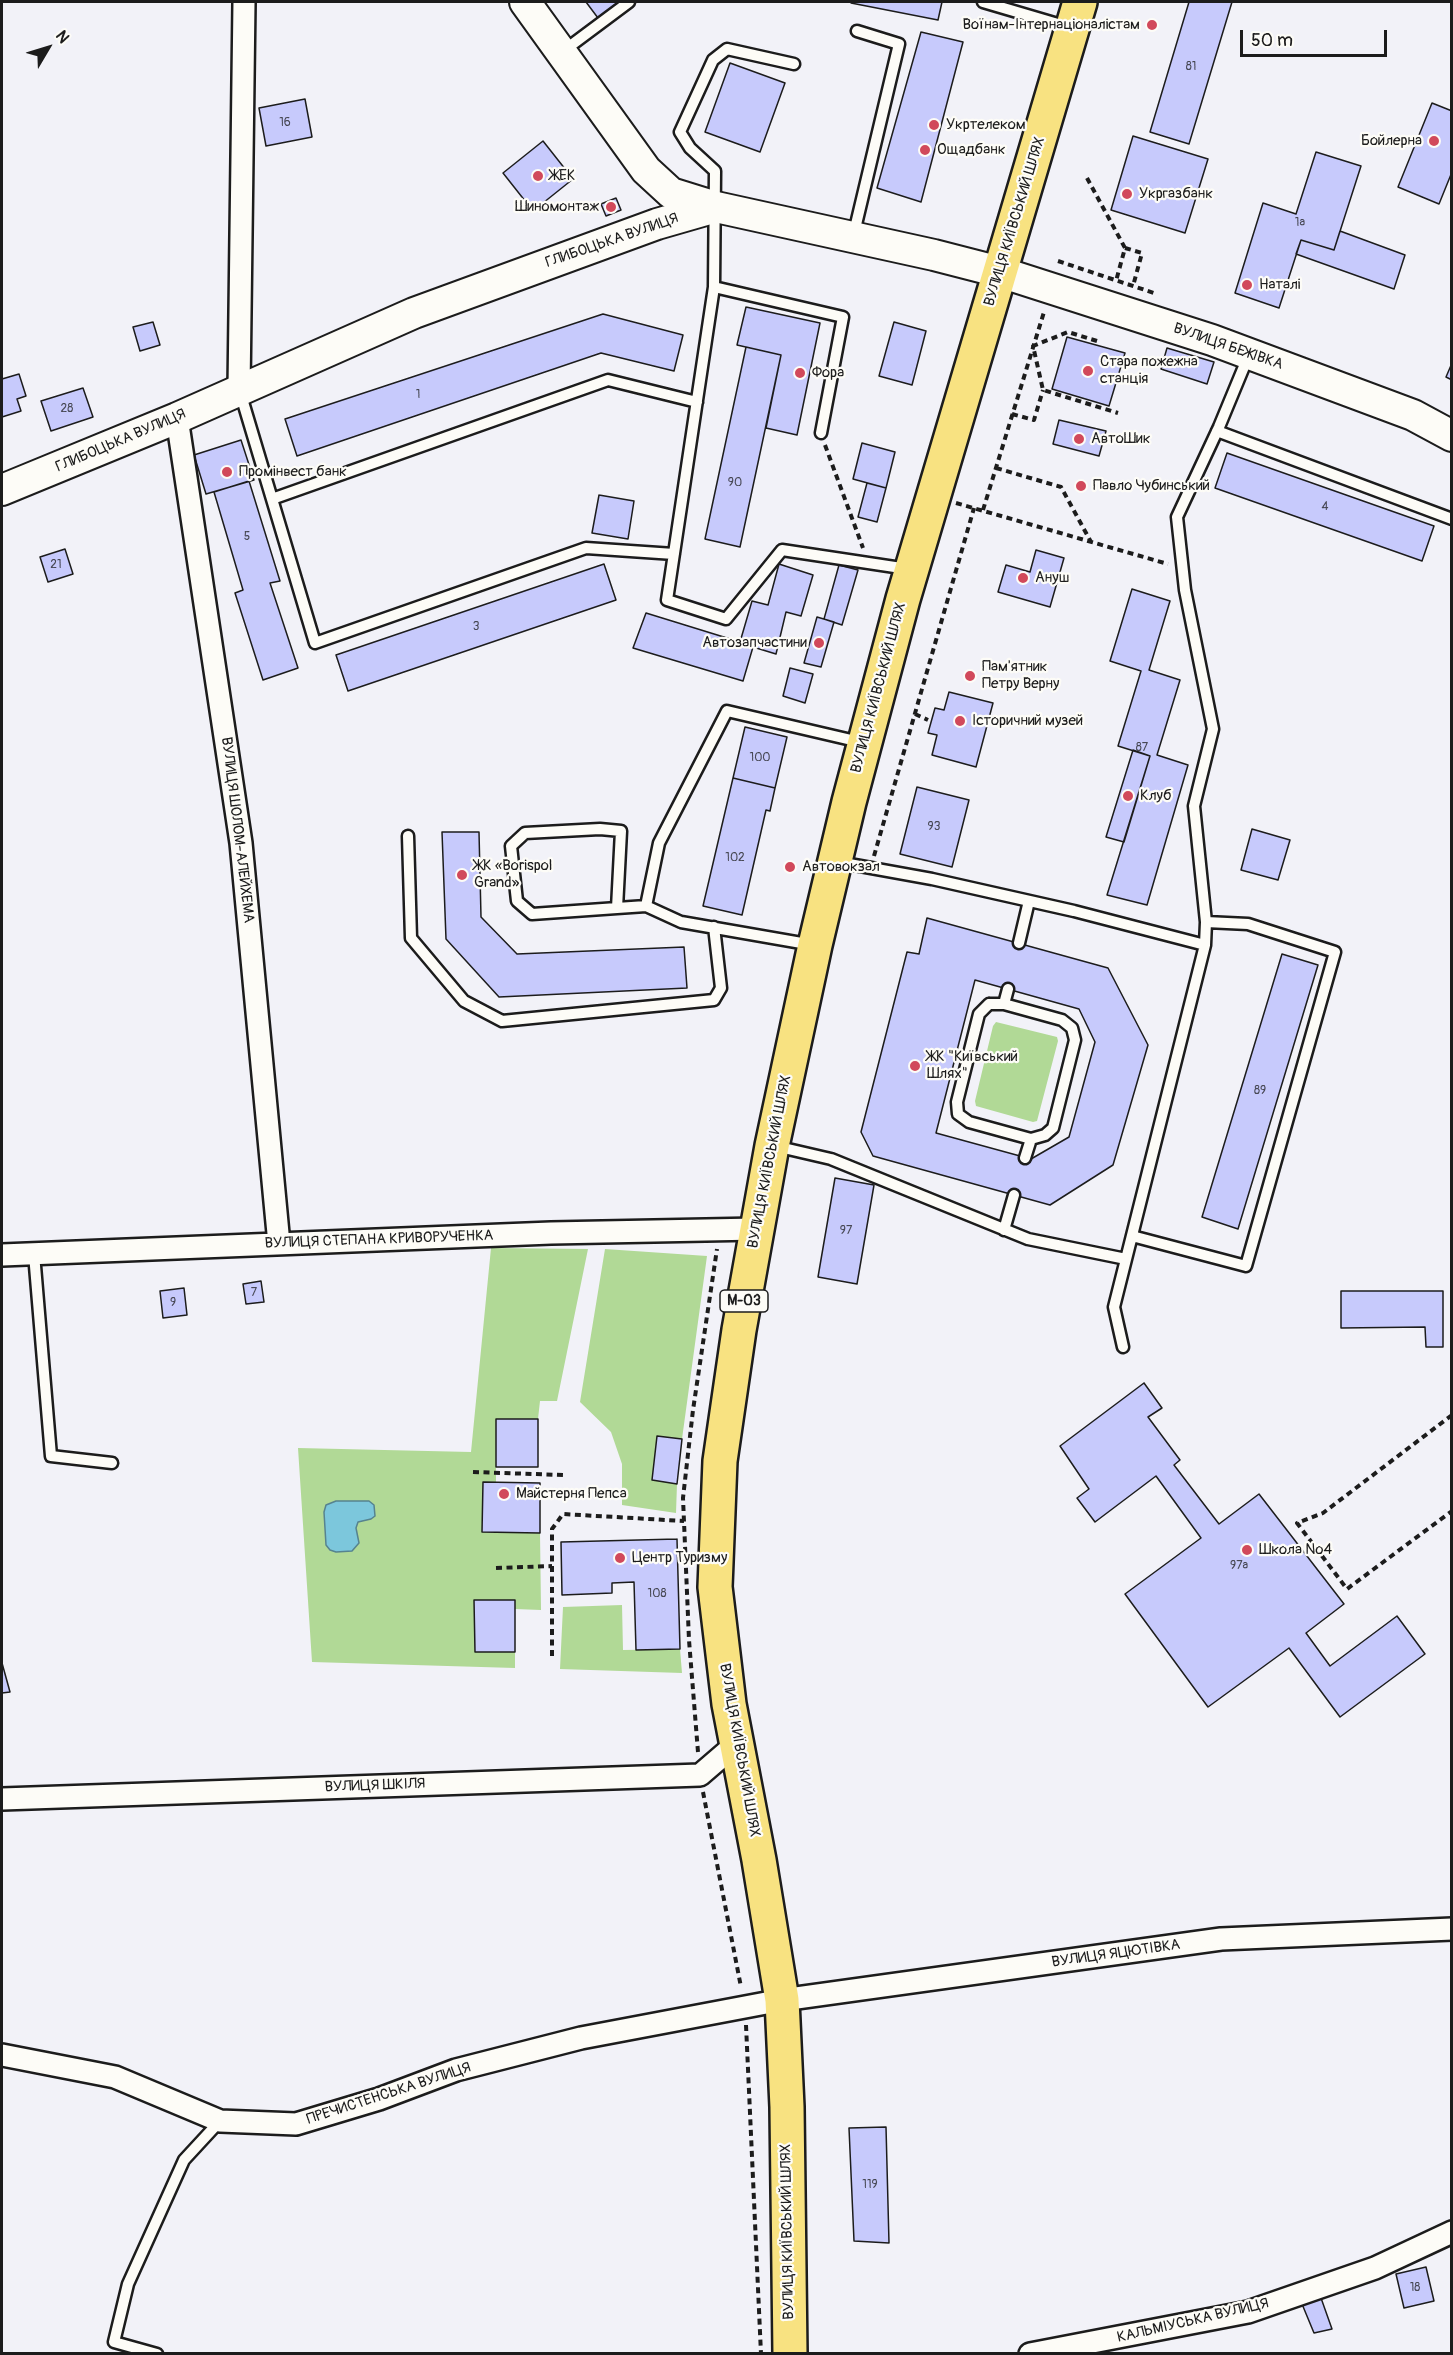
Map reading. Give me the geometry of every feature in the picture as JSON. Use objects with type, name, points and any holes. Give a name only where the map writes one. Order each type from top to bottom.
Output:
[{"type":"highway","name":"ВУЛИЦЯ КИЇВСЬКИЙ ШЛЯХ","points":[[789,2354],[787,2107],[782,2000],[759,1860],[729,1704],[715,1587],[720,1461],[772,1146],[834,861],[911,570],[1076,15]]},
{"type":"street","points":[[239,389],[244,2]]},
{"type":"street","points":[[525,2],[646,170],[671,193],[716,207]]},
{"type":"street","name":"ГЛИБОЦЬКА ВУЛИЦЯ","points":[[2,490],[177,418],[414,313],[657,224],[716,207],[1000,272]]},
{"type":"street","name":"ВУЛИЦЯ БЕЖІВКА","points":[[1000,272],[1249,354],[1413,415],[1452,436]]},
{"type":"street","name":"ВУЛИЦЯ ШОЛОМ-АЛЕЙХЕМА","points":[[177,418],[241,843],[279,1244]]},
{"type":"street","name":"ВУЛИЦЯ СТЕПАНА КРИВОРУЧЕНКА","points":[[2,1255],[551,1233],[757,1229]]},
{"type":"street","name":"ВУЛИЦЯ ШКІЛЯ","points":[[2,1799],[700,1775],[736,1744]]},
{"type":"street","name":"ВУЛИЦЯ ЯЦЮТІВКА","points":[[782,2000],[1221,1939],[1452,1929]]},
{"type":"street","name":"ПРЕЧИСТЕНСЬКА ВУЛИЦЯ","points":[[2,2055],[115,2077],[220,2121],[296,2124],[379,2099],[467,2067],[581,2038],[782,2000]]},
{"type":"street","name":"КАЛЬМІУСЬКА ВУЛИЦЯ","points":[[1030,2354],[1248,2312],[1375,2268],[1452,2232]]},
{"type":"lane","points":[[561,53],[629,2]]},
{"type":"lane","points":[[983,2],[1076,15]]},
{"type":"lane","points":[[853,237],[899,45],[857,31]]},
{"type":"lane","points":[[794,64],[727,49],[713,60],[680,132],[690,148],[716,171],[714,287],[667,600],[726,619],[782,550],[911,570]]},
{"type":"lane","points":[[714,287],[843,317],[820,433]]},
{"type":"lane","points":[[1123,1347],[1114,1307],[1205,945],[1206,922],[1194,806],[1212,729],[1185,590],[1178,516],[1249,354]]},
{"type":"lane","points":[[272,499],[608,380],[697,402]]},
{"type":"lane","points":[[239,389],[315,643],[586,548],[675,554]]},
{"type":"lane","points":[[1217,431],[1452,519]]},
{"type":"lane","points":[[646,906],[659,843],[727,711],[864,742]]},
{"type":"lane","points":[[617,908],[621,831],[600,829],[525,833],[512,846],[517,901],[532,914],[646,906],[681,922],[815,945]]},
{"type":"lane","points":[[408,836],[411,938],[464,1001],[502,1021],[714,1000],[721,988],[714,927]]},
{"type":"lane","points":[[834,861],[1029,901],[1205,945]]},
{"type":"lane","points":[[1019,943],[1029,901]]},
{"type":"lane","points":[[1132,1236],[1246,1266],[1335,952],[1248,924],[1206,922]]},
{"type":"lane","points":[[1004,1004],[1008,989]]},
{"type":"lane","points":[[989,1004],[1004,1004],[1062,1020],[1072,1028],[1076,1040],[1053,1128],[1045,1135],[1031,1139],[969,1122],[958,1114],[957,1102],[979,1014],[989,1004]]},
{"type":"lane","points":[[1026,1158],[1031,1139]]},
{"type":"lane","points":[[772,1146],[831,1159],[1028,1239],[1126,1259]]},
{"type":"lane","points":[[1004,1230],[1014,1195]]},
{"type":"lane","points":[[34,1254],[51,1456],[111,1463]]},
{"type":"lane","points":[[157,2354],[113,2348],[128,2284],[184,2160],[220,2121]]},
{"type":"path","points":[[1087,178],[1125,248],[1116,281]]},
{"type":"path","points":[[1125,248],[1142,253],[1133,286]]},
{"type":"path","points":[[1058,261],[1165,297]]},
{"type":"path","points":[[983,510],[1044,312]]},
{"type":"path","points":[[1033,346],[1068,332],[1097,341]]},
{"type":"path","points":[[1012,414],[1034,420],[1043,390],[1033,346]]},
{"type":"path","points":[[1043,390],[1118,413]]},
{"type":"path","points":[[820,433],[868,563]]},
{"type":"path","points":[[996,468],[1061,487],[1091,542]]},
{"type":"path","points":[[955,502],[1183,569]]},
{"type":"path","points":[[871,868],[974,508]]},
{"type":"path","points":[[915,714],[928,720]]},
{"type":"path","points":[[1452,1415],[1323,1513],[1297,1523],[1347,1589],[1452,1511]]},
{"type":"path","points":[[473,1472],[563,1474]]},
{"type":"path","points":[[552,1656],[552,1529],[563,1514],[684,1521]]},
{"type":"path","points":[[496,1568],[552,1566]]},
{"type":"green space","points":[[996,1022],[1057,1037],[1058,1041],[1037,1121],[1033,1122],[976,1106],[975,1101],[993,1026]]},
{"type":"green space","points":[[491,1248],[588,1249],[557,1401],[540,1401],[538,1419],[496,1419],[496,1482],[483,1482],[483,1532],[540,1533],[541,1610],[515,1609],[515,1601],[474,1601],[475,1652],[515,1652],[515,1668],[312,1662],[298,1448],[471,1452]]},
{"type":"green space","points":[[605,1249],[707,1256],[682,1439],[676,1513],[622,1505],[622,1464],[611,1432],[580,1402]]},
{"type":"green space","points":[[622,1605],[623,1650],[680,1649],[682,1673],[560,1669],[563,1607]]},
{"type":"water","points":[[336,1501],[369,1501],[374,1505],[375,1516],[358,1522],[356,1528],[359,1543],[352,1551],[336,1552],[330,1550],[326,1545],[324,1512],[326,1505]]},
{"type":"building","points":[[586,2],[620,2],[598,18]]},
{"type":"building","points":[[852,2],[942,2],[938,20]]},
{"type":"building","points":[[1189,2],[1232,2],[1189,144],[1150,132]]},
{"type":"building","points":[[921,32],[963,42],[921,202],[877,188]]},
{"type":"building","points":[[730,63],[785,83],[760,152],[705,132]]},
{"type":"building","points":[[305,99],[312,137],[266,146],[259,108]]},
{"type":"building","name":"Бойлерна","points":[[1432,103],[1452,111],[1452,172],[1439,204],[1398,187]]},
{"type":"building","points":[[1133,136],[1208,159],[1185,233],[1111,210]]},
{"type":"building","name":"ЖЕК","points":[[543,141],[573,179],[533,211],[503,173]]},
{"type":"building","points":[[1316,152],[1361,166],[1334,250],[1301,240],[1279,308],[1235,293],[1263,203],[1296,214]]},
{"type":"building","name":"Шиномонтаж","points":[[616,198],[621,210],[606,216],[601,204]]},
{"type":"building","points":[[1340,231],[1405,255],[1394,289],[1296,254],[1301,240],[1334,250]]},
{"type":"building","points":[[746,307],[820,323],[797,435],[766,428],[781,355],[737,345]]},
{"type":"building","points":[[603,314],[683,335],[674,371],[601,353],[297,456],[285,419]]},
{"type":"building","points":[[153,322],[160,345],[140,351],[133,327]]},
{"type":"building","points":[[894,322],[926,331],[912,385],[879,376]]},
{"type":"building","name":"Стара пожежна станція","points":[[1067,337],[1125,353],[1109,406],[1052,389]]},
{"type":"building","points":[[746,347],[781,355],[740,547],[705,539]]},
{"type":"building","points":[[1167,348],[1214,362],[1207,384],[1161,369]]},
{"type":"building","points":[[1452,363],[1452,380],[1446,377]]},
{"type":"building","points":[[19,374],[26,396],[17,399],[21,411],[2,417],[2,379]]},
{"type":"building","points":[[83,388],[93,417],[51,431],[41,401]]},
{"type":"building","points":[[1059,420],[1106,431],[1099,456],[1053,444]]},
{"type":"building","points":[[241,440],[254,480],[206,494],[194,455]]},
{"type":"building","points":[[862,443],[895,452],[886,488],[853,479]]},
{"type":"building","points":[[1227,453],[1434,526],[1422,561],[1215,488]]},
{"type":"building","points":[[249,481],[280,581],[270,583],[298,668],[263,680],[235,593],[243,590],[214,492]]},
{"type":"building","points":[[867,483],[886,488],[877,522],[858,517]]},
{"type":"building","points":[[599,495],[634,501],[628,539],[592,533]]},
{"type":"building","points":[[65,549],[73,574],[48,582],[40,557]]},
{"type":"building","points":[[1036,550],[1064,558],[1050,607],[998,592],[1006,565],[1030,572]]},
{"type":"building","points":[[604,564],[616,600],[348,691],[336,655]]},
{"type":"building","points":[[779,564],[813,575],[801,616],[786,612],[776,654],[753,647],[743,681],[633,648],[646,613],[740,642],[752,601],[768,605]]},
{"type":"building","points":[[839,565],[858,570],[842,625],[824,619]]},
{"type":"building","points":[[1132,589],[1170,601],[1149,670],[1180,680],[1157,755],[1188,765],[1147,905],[1107,895],[1150,756],[1118,746],[1141,671],[1110,661]]},
{"type":"building","name":"Автозапчастини","points":[[817,617],[834,622],[821,667],[804,663]]},
{"type":"building","points":[[790,668],[813,674],[805,703],[783,696]]},
{"type":"building","name":"Історичний музей","points":[[949,692],[993,703],[976,767],[932,755],[937,735],[928,733],[935,708],[944,710]]},
{"type":"building","points":[[745,727],[787,737],[775,788],[733,778]]},
{"type":"building","name":"Клуб","points":[[1133,750],[1150,756],[1124,842],[1106,837]]},
{"type":"building","points":[[733,778],[775,788],[770,811],[766,810],[742,915],[703,906]]},
{"type":"building","points":[[917,787],[969,800],[952,867],[900,854]]},
{"type":"building","points":[[1252,829],[1290,840],[1278,880],[1241,870]]},
{"type":"building","name":"ЖК «Borispol Grand»","points":[[442,832],[479,832],[481,917],[517,954],[684,947],[687,988],[499,997],[446,939]]},
{"type":"building","name":"ЖК \"Київський Шлях\"","points":[[927,918],[1108,968],[1148,1045],[1113,1165],[1050,1205],[873,1156],[861,1132],[907,952],[919,954]],"holes":[[[975,980],[1079,1009],[1095,1042],[1069,1137],[1031,1159],[936,1133]]]},
{"type":"building","points":[[1282,954],[1318,965],[1238,1229],[1202,1217]]},
{"type":"building","points":[[835,1178],[874,1185],[857,1284],[818,1277]]},
{"type":"building","points":[[261,1281],[264,1302],[246,1304],[243,1284]]},
{"type":"building","points":[[184,1288],[187,1315],[163,1318],[160,1291]]},
{"type":"building","points":[[1341,1291],[1443,1291],[1443,1347],[1426,1347],[1425,1327],[1341,1328]]},
{"type":"building","points":[[1144,1383],[1162,1408],[1148,1417],[1180,1460],[1174,1465],[1219,1524],[1259,1494],[1344,1604],[1306,1633],[1330,1666],[1397,1616],[1425,1654],[1340,1717],[1289,1648],[1208,1707],[1125,1594],[1201,1538],[1156,1476],[1095,1522],[1077,1498],[1089,1489],[1060,1446]]},
{"type":"building","points":[[496,1419],[538,1419],[538,1467],[496,1467]]},
{"type":"building","points":[[657,1436],[682,1439],[677,1484],[652,1480]]},
{"type":"building","points":[[483,1482],[540,1483],[540,1533],[482,1532]]},
{"type":"building","points":[[677,1539],[680,1649],[636,1650],[634,1582],[612,1583],[612,1593],[562,1595],[561,1542]]},
{"type":"building","points":[[474,1600],[515,1600],[515,1652],[475,1652]]},
{"type":"building","points":[[2,1663],[10,1692],[2,1693]]},
{"type":"building","points":[[886,2127],[889,2243],[854,2241],[849,2128]]},
{"type":"building","points":[[1426,2267],[1434,2301],[1404,2308],[1396,2274]]},
{"type":"building","points":[[1321,2298],[1332,2329],[1314,2333],[1302,2304]]},
{"type":"place","name":"Воїнам-Інтернаціоналістам","points":[[1152,25]]},
{"type":"place","name":"Укртелеком","points":[[934,125]]},
{"type":"place","name":"Бойлерна","points":[[1434,141]]},
{"type":"place","name":"Ощадбанк","points":[[925,150]]},
{"type":"place","name":"ЖЕК","points":[[538,176]]},
{"type":"place","name":"Укргазбанк","points":[[1127,194]]},
{"type":"place","name":"Шиномонтаж","points":[[611,207]]},
{"type":"place","name":"Наталі","points":[[1247,285]]},
{"type":"place","name":"Стара пожежна станція","points":[[1088,371]]},
{"type":"place","name":"Фора","points":[[800,373]]},
{"type":"place","name":"АвтоШик","points":[[1079,439]]},
{"type":"place","name":"Промінвест банк","points":[[227,472]]},
{"type":"place","name":"Павло Чубинський","points":[[1081,486]]},
{"type":"place","name":"Ануш","points":[[1023,578]]},
{"type":"place","name":"Автозапчастини","points":[[819,643]]},
{"type":"place","name":"Пам'ятник Петру Верну","points":[[970,676]]},
{"type":"place","name":"Історичний музей","points":[[960,721]]},
{"type":"place","name":"Клуб","points":[[1128,796]]},
{"type":"place","name":"Автовокзал","points":[[790,867]]},
{"type":"place","name":"ЖК «Borispol Grand»","points":[[462,875]]},
{"type":"place","name":"ЖК \"Київський Шлях\"","points":[[915,1066]]},
{"type":"place","name":"Майстерня Пепса","points":[[504,1494]]},
{"type":"place","name":"Школа №4","points":[[1247,1550]]},
{"type":"place","name":"Центр Туризму","points":[[620,1558]]}]
